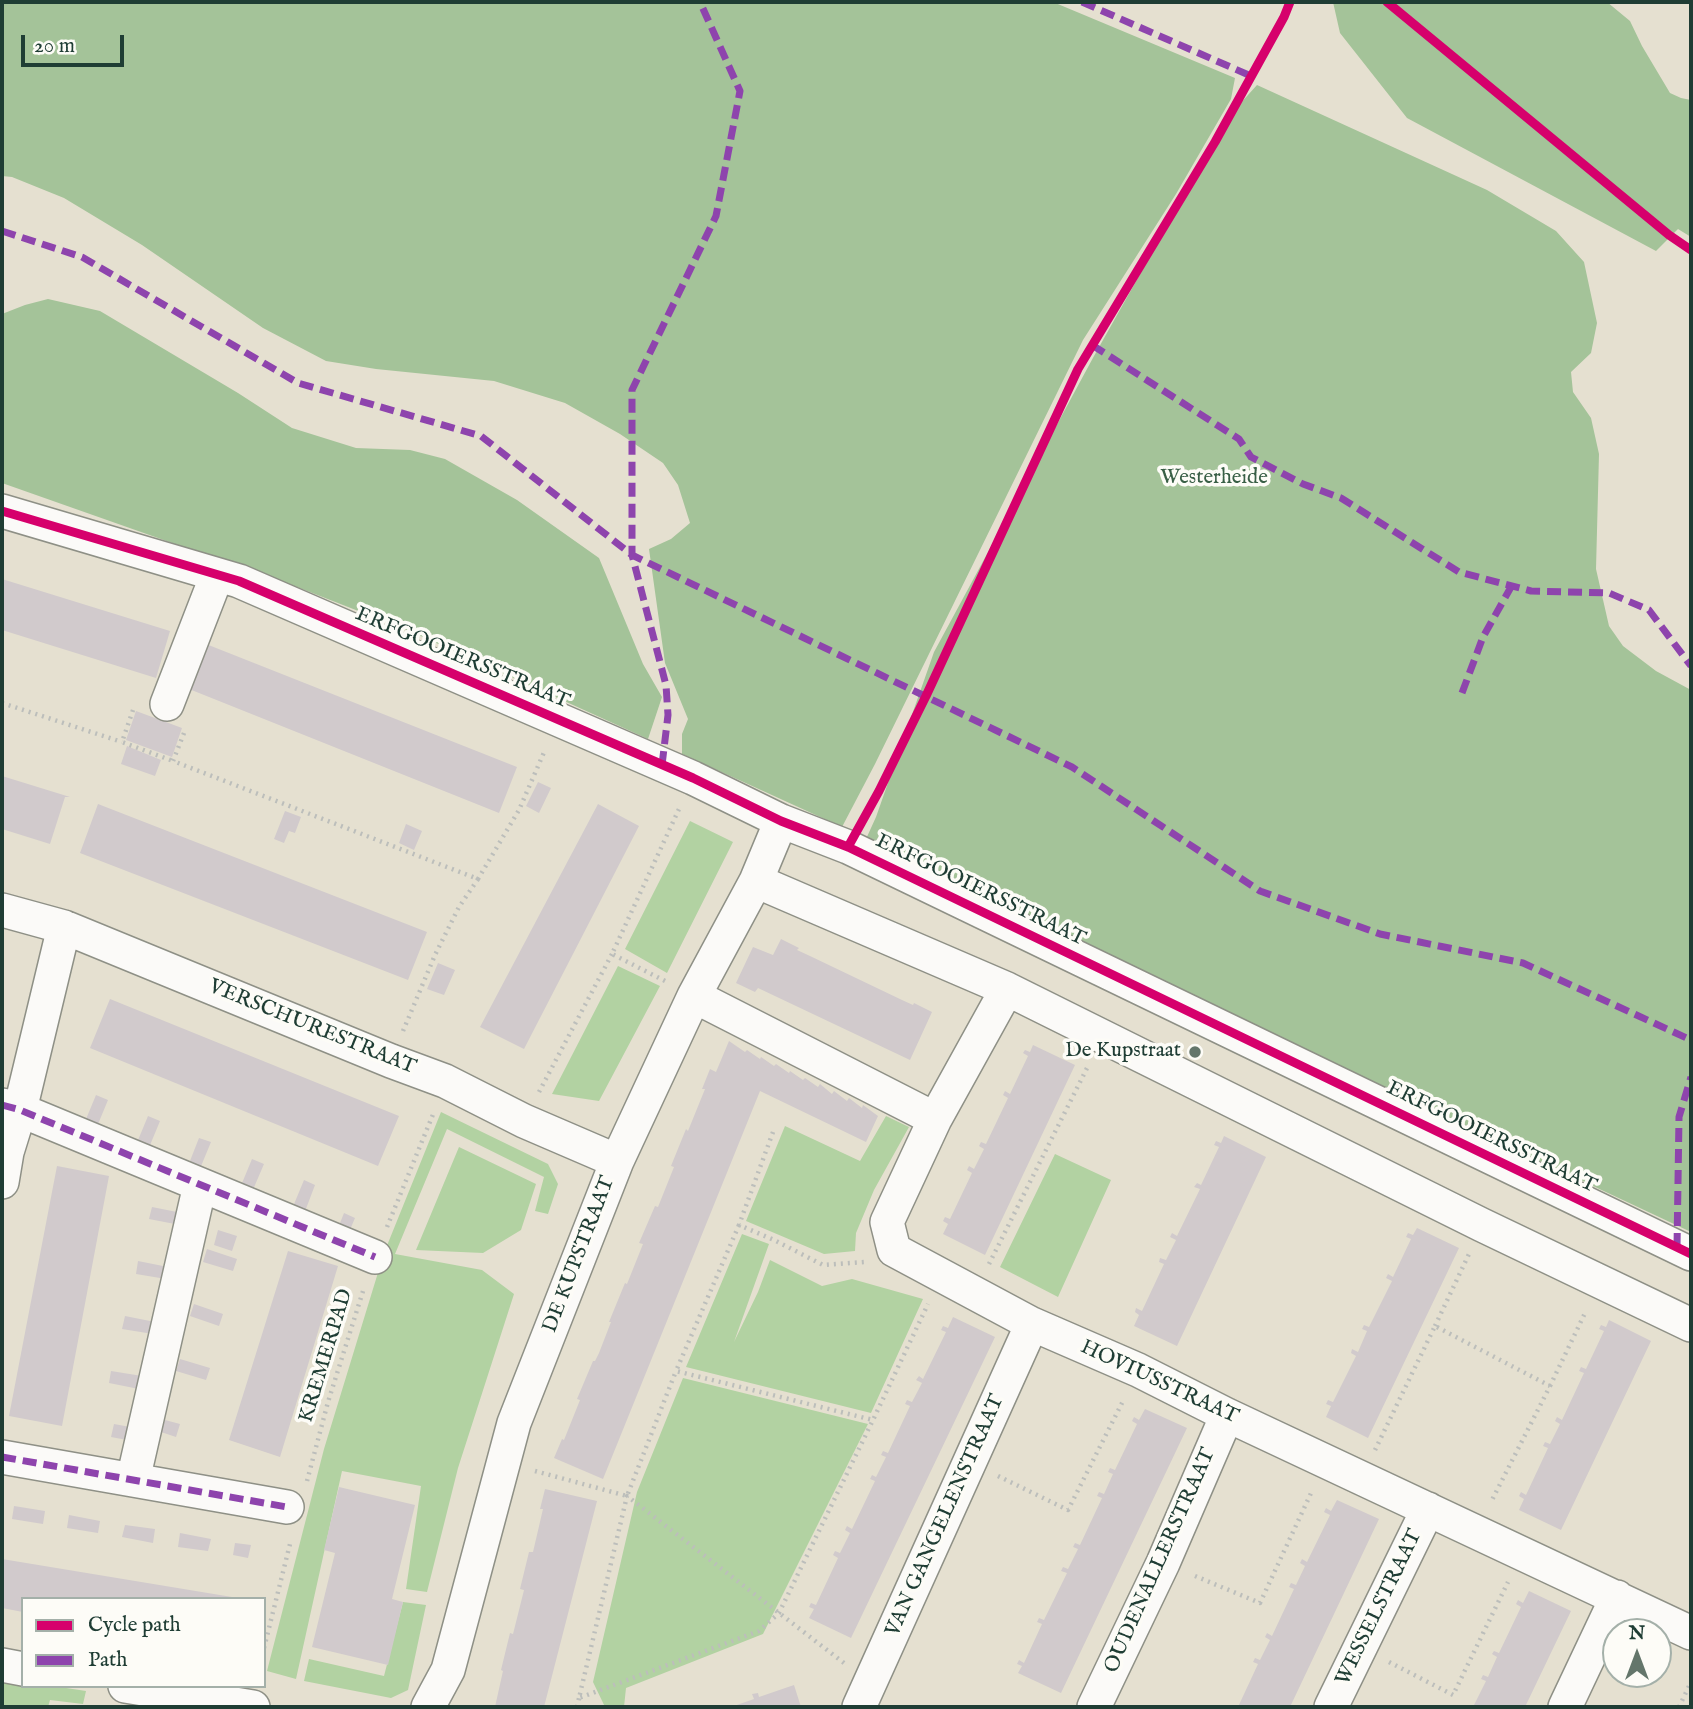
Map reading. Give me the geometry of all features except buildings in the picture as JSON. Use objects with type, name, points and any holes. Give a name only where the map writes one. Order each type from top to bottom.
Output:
[{"type":"street","name":"ERFGOOIERSSTRAAT","points":[[2,511],[239,581],[693,778],[781,821],[848,847],[1691,1254]]},
{"type":"street","points":[[167,704],[217,575]]},
{"type":"street","name":"DE KUPSTRAAT","points":[[428,1707],[448,1670],[514,1423],[617,1161],[694,996],[756,881],[781,821]]},
{"type":"street","points":[[756,881],[1007,989],[1482,1225],[1691,1325]]},
{"type":"street","name":"VERSCHURESTRAAT","points":[[2,910],[64,927],[445,1081],[524,1121],[617,1161]]},
{"type":"street","points":[[2,1182],[11,1107],[64,927]]},
{"type":"street","points":[[894,1250],[887,1222],[935,1119],[1007,989]]},
{"type":"street","points":[[694,996],[935,1119]]},
{"type":"street","points":[[11,1107],[371,1255]]},
{"type":"street","points":[[133,1480],[200,1185]]},
{"type":"street","name":"HOVIUSSTRAAT","points":[[894,1250],[1032,1324],[1138,1370],[1227,1415],[1691,1633]]},
{"type":"street","name":"VAN GANGELENSTRAAT","points":[[864,1695],[1032,1324]]},
{"type":"street","name":"OUDENALLERSTRAAT","points":[[1094,1707],[1163,1563],[1227,1415]]},
{"type":"street","points":[[2,1457],[295,1510]]},
{"type":"street","name":"WESSELSTRAAT","points":[[1331,1707],[1429,1509]]},
{"type":"street","points":[[1565,1707],[1617,1597]]},
{"type":"street","points":[[2,1665],[21,1669]]},
{"type":"street","points":[[137,1688],[253,1707]]},
{"type":"path","points":[[2,703],[122,742]]},
{"type":"path","points":[[167,704],[186,730],[173,761],[478,878]]},
{"type":"path","points":[[391,1061],[435,955],[459,907],[519,810],[558,720]]},
{"type":"path","points":[[524,1121],[612,954],[693,778]]},
{"type":"path","points":[[612,954],[694,996]]},
{"type":"path","points":[[974,1293],[1103,1037]]},
{"type":"path","points":[[577,1707],[627,1496],[676,1371],[739,1225],[773,1132]]},
{"type":"path","points":[[739,1225],[822,1265],[863,1263],[894,1250]]},
{"type":"path","points":[[1361,1478],[1482,1225]]},
{"type":"path","points":[[579,1698],[759,1631],[779,1613],[941,1275]]},
{"type":"path","points":[[1476,1531],[1601,1282]]},
{"type":"path","points":[[1435,1326],[1550,1386]]},
{"type":"path","points":[[970,1463],[1068,1510],[1138,1370]]},
{"type":"path","points":[[676,1371],[873,1420]]},
{"type":"path","points":[[1163,1563],[1260,1603],[1325,1461]]},
{"type":"path","points":[[503,1462],[627,1496],[779,1613],[864,1695]]},
{"type":"path","points":[[1360,1648],[1453,1695],[1522,1553]]},
{"type":"path","points":[[1679,1707],[1691,1682]]},
{"type":"green space","points":[[2,2],[1053,2],[1235,78],[1231,99],[1176,194],[1083,340],[842,827],[682,754],[682,734],[688,719],[665,663],[649,549],[671,539],[690,523],[678,485],[663,463],[620,434],[565,403],[494,381],[326,361],[263,328],[142,245],[64,198],[12,177],[2,176]]},
{"type":"green space","points":[[1333,2],[1607,2],[1630,21],[1670,93],[1691,100],[1691,237],[1678,229],[1656,251],[1407,118],[1340,33]]},
{"type":"green space","name":"Westerheide","points":[[1257,85],[1487,190],[1556,231],[1584,262],[1597,323],[1591,353],[1571,372],[1573,392],[1591,418],[1599,454],[1596,569],[1609,626],[1623,646],[1656,671],[1691,690],[1691,1232],[1101,955],[866,839],[934,652],[1094,356],[1229,116]]},
{"type":"green space","points":[[48,299],[100,311],[292,428],[356,448],[410,450],[445,459],[517,500],[599,558],[643,664],[662,697],[648,739],[412,632],[297,587],[2,483],[2,314]]},
{"type":"green space","points":[[690,821],[733,842],[667,973],[625,949]]},
{"type":"green space","points":[[618,966],[660,986],[599,1101],[552,1094]]},
{"type":"green space","points":[[441,1112],[548,1164],[558,1184],[548,1214],[535,1211],[544,1177],[447,1129],[395,1254],[482,1270],[514,1294],[458,1468],[427,1592],[406,1589],[421,1486],[342,1471],[296,1679],[267,1671],[324,1449],[384,1253]]},
{"type":"green space","points":[[886,1116],[909,1127],[874,1190],[856,1233],[855,1251],[824,1254],[746,1221],[785,1126],[860,1161]]},
{"type":"green space","points":[[459,1147],[536,1184],[521,1230],[483,1253],[416,1250]]},
{"type":"green space","points":[[1055,1154],[1111,1180],[1058,1297],[1000,1267]]},
{"type":"green space","points":[[742,1234],[769,1244],[734,1342],[770,1260],[822,1286],[852,1279],[923,1299],[871,1413],[686,1367]]},
{"type":"green space","points":[[683,1378],[868,1424],[763,1634],[626,1688],[624,1707],[605,1707],[593,1682],[637,1492]]},
{"type":"green space","points":[[403,1602],[426,1605],[408,1690],[391,1698],[304,1681],[309,1659],[384,1676]]},
{"type":"green space","points":[[2,1678],[21,1681],[21,1688],[86,1691],[83,1704],[50,1700],[48,1707],[2,1707]]},
{"type":"marked path","points":[[662,765],[668,715],[666,685],[632,555],[632,390],[716,216],[740,91],[700,2]]},
{"type":"marked path","points":[[1082,2],[1251,76]]},
{"type":"marked path","points":[[2,231],[82,257],[298,383],[481,436],[632,555],[1072,767],[1260,891],[1380,934],[1523,963],[1691,1040]]},
{"type":"marked path","points":[[1092,345],[1239,439],[1251,457],[1303,484],[1341,498],[1459,572],[1531,591],[1609,593],[1649,610],[1691,666]]},
{"type":"marked path","points":[[1462,693],[1483,637],[1511,587]]},
{"type":"marked path","points":[[1677,1247],[1679,1117],[1691,1077]]},
{"type":"marked path","points":[[2,1105],[20,1110],[375,1257]]},
{"type":"marked path","points":[[2,1457],[287,1507]]},
{"type":"cycle path","points":[[848,847],[926,696],[1078,369],[1215,142],[1290,2]]},
{"type":"cycle path","points":[[1387,2],[1669,235],[1691,250]]},
{"type":"cycle path","points":[[2,511],[239,581],[693,778],[781,821],[848,847],[1691,1254]]},
{"type":"place","name":"De Kupstraat","points":[[1195,1052]]}]
